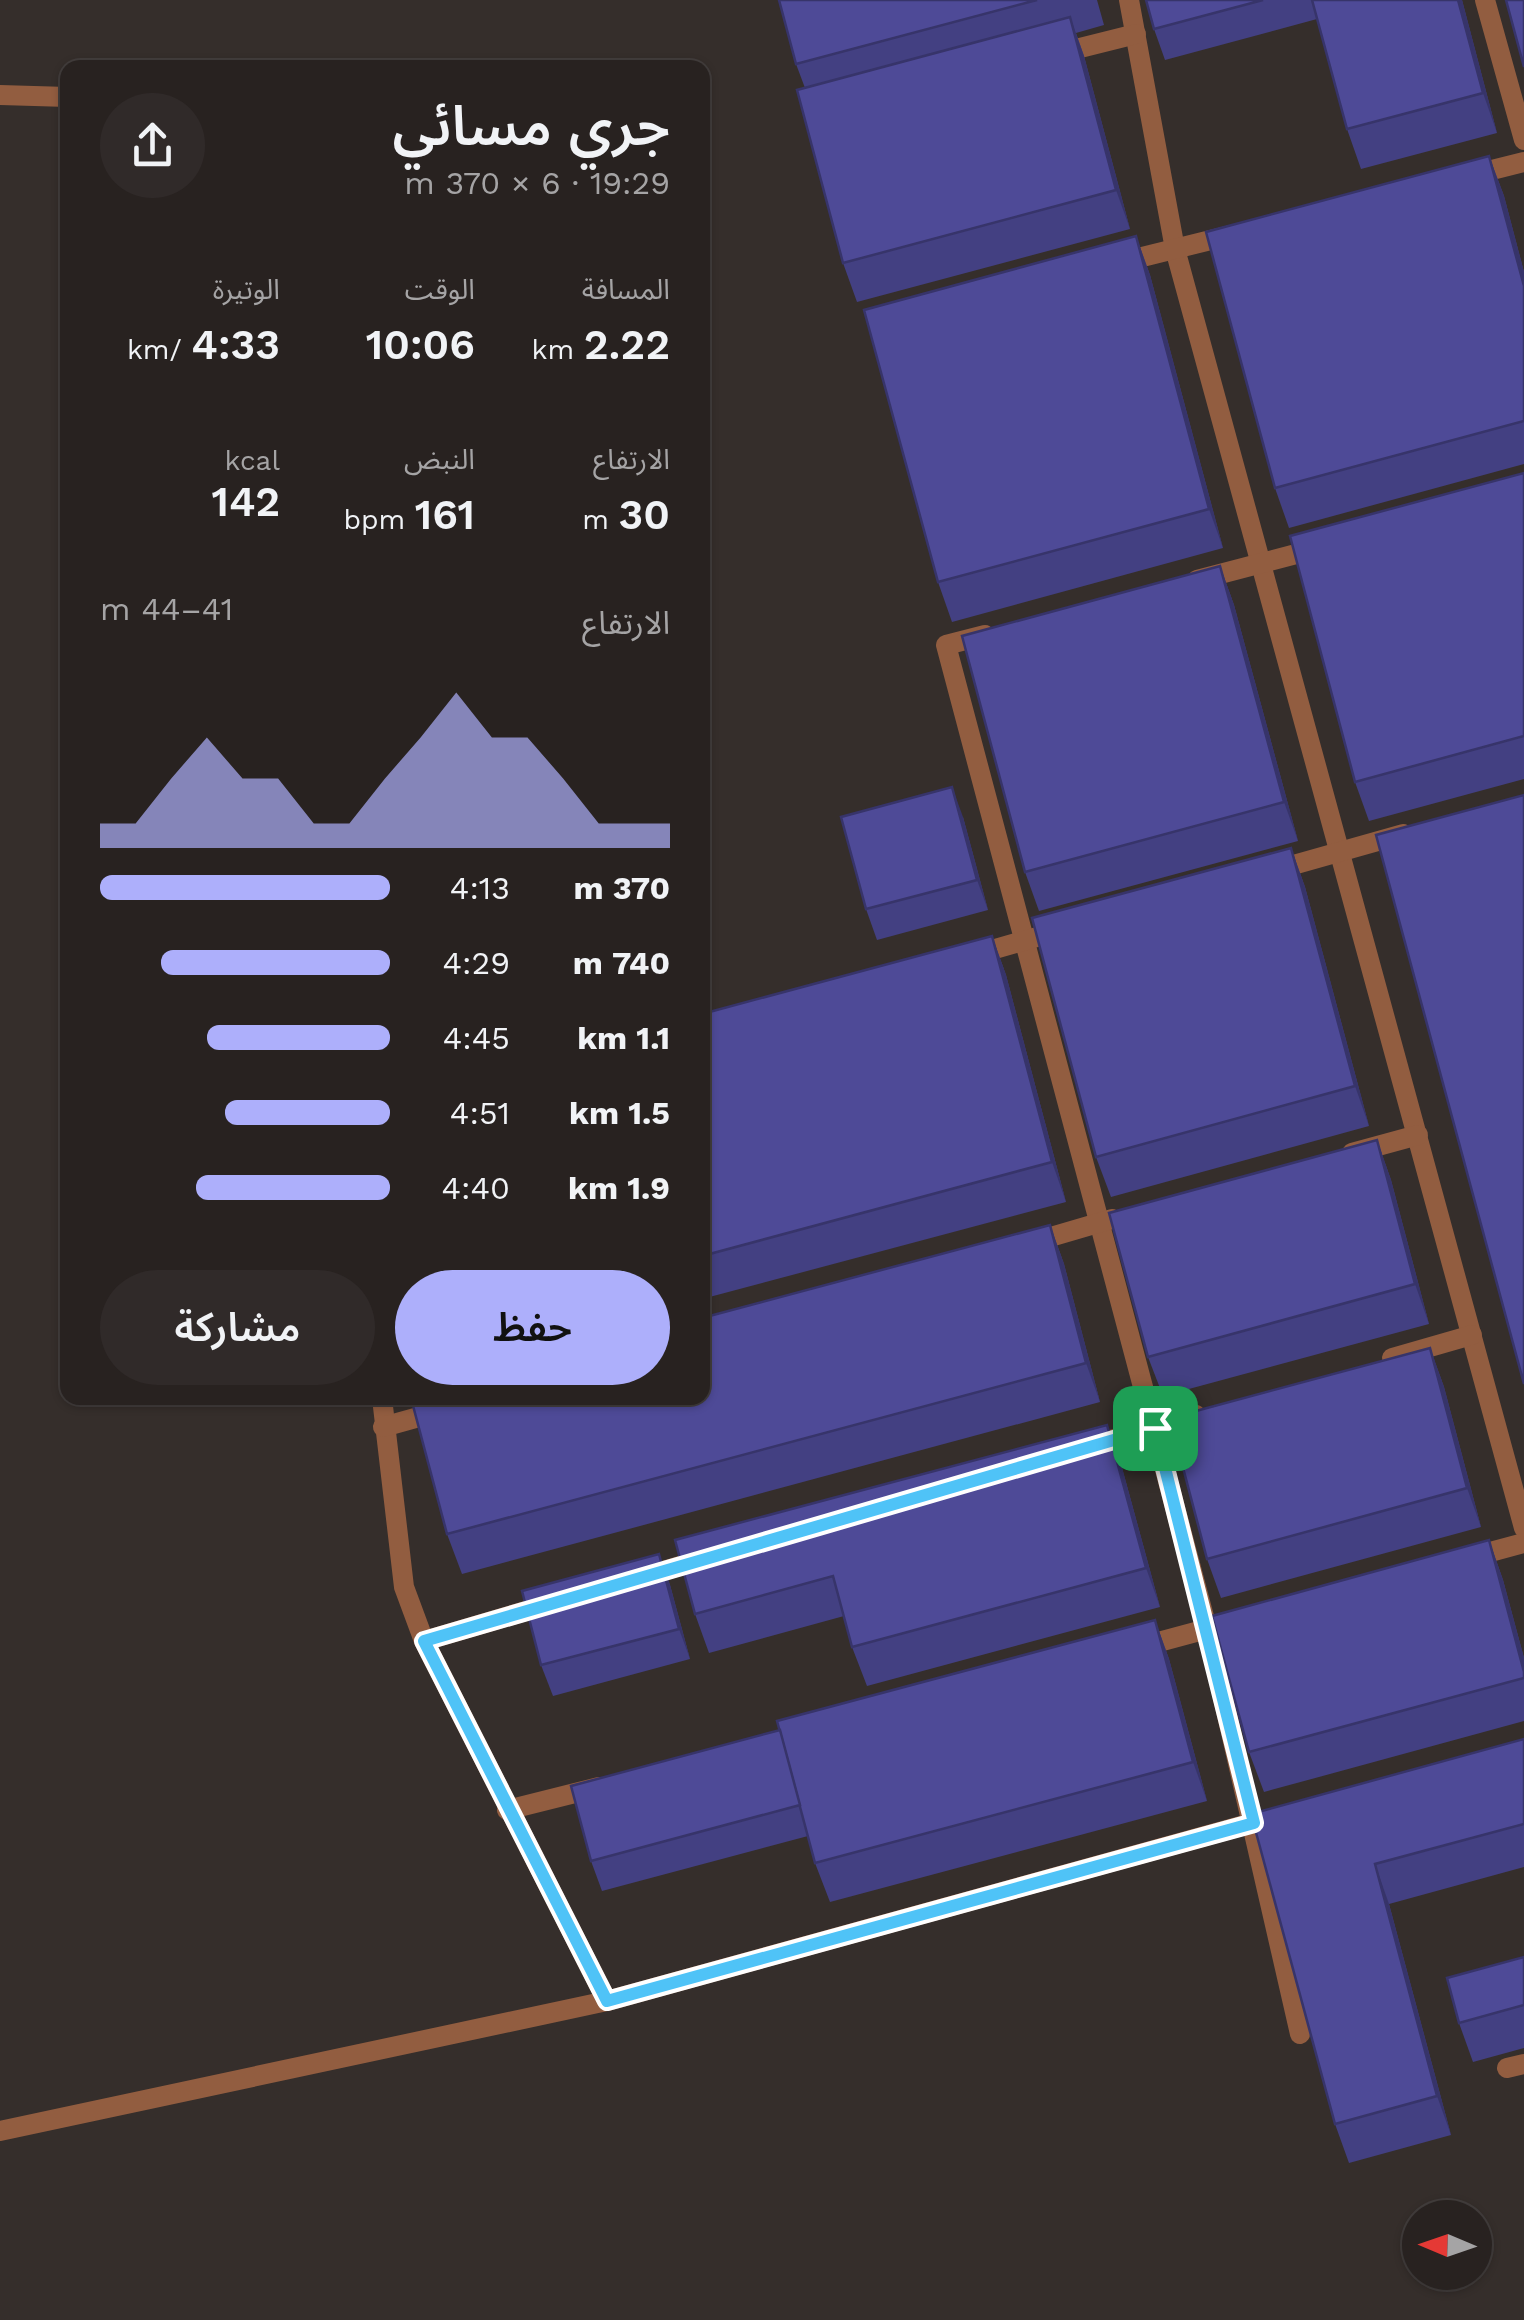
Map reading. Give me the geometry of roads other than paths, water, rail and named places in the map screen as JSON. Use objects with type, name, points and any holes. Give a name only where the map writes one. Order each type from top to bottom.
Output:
[{"type":"street","points":[[1129,0],[1175,249],[1524,1528]]},
{"type":"street","points":[[1485,0],[1524,140]]},
{"type":"street","points":[[1040,58],[1136,34]]},
{"type":"street","points":[[0,96],[60,97]]},
{"type":"street","points":[[1446,182],[1524,162]]},
{"type":"street","points":[[1102,267],[1253,230]]},
{"type":"street","points":[[1170,587],[1338,543]]},
{"type":"street","points":[[1002,631],[946,645],[1208,1628],[1300,2034]]},
{"type":"street","points":[[1248,878],[1432,826]]},
{"type":"street","points":[[950,962],[1063,930]]},
{"type":"street","points":[[1325,1160],[1418,1135]]},
{"type":"street","points":[[1006,1250],[1139,1212]]},
{"type":"street","points":[[1379,1362],[1472,1335]]},
{"type":"street","points":[[382,1405],[404,1587],[424,1641],[607,2001]]},
{"type":"street","points":[[383,1427],[461,1405]]},
{"type":"street","points":[[1061,1455],[1211,1411]]},
{"type":"street","points":[[1450,1563],[1524,1543]]},
{"type":"street","points":[[611,1586],[724,1553]]},
{"type":"street","points":[[424,1641],[574,1597]]},
{"type":"street","points":[[1114,1654],[1245,1618]]},
{"type":"street","points":[[507,1810],[622,1781]]},
{"type":"street","points":[[0,2130],[607,2001],[1290,1813]]}]
